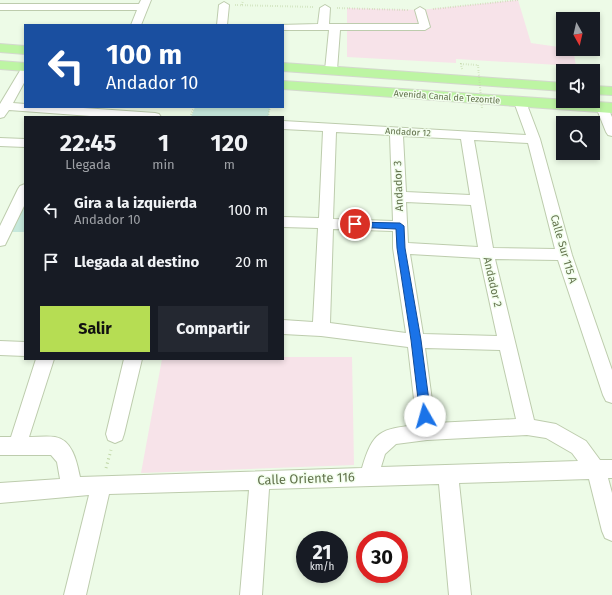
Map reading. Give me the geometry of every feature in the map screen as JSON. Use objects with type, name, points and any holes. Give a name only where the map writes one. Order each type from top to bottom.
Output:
[{"type":"main road","points":[[0,48],[24,50]]},
{"type":"main road","points":[[0,65],[24,67]]},
{"type":"main road","name":"Avenida Canal de Tezontle","points":[[284,67],[556,87]]},
{"type":"main road","points":[[360,90],[347,85],[346,79],[352,74],[366,73]]},
{"type":"main road","name":"Avenida Canal de Tezontle","points":[[284,85],[607,107]]},
{"type":"main road","points":[[600,90],[612,91]]},
{"type":"street","points":[[0,7],[144,4],[136,24]]},
{"type":"street","points":[[222,24],[224,5]]},
{"type":"street","points":[[323,26],[325,8]]},
{"type":"street","points":[[284,27],[425,27],[420,10]]},
{"type":"street","points":[[331,70],[335,27]]},
{"type":"street","points":[[24,73],[3,110],[127,116]]},
{"type":"street","name":"Calle Sur 115 A","points":[[520,102],[534,138],[564,255],[612,395]]},
{"type":"street","points":[[607,107],[612,132]]},
{"type":"street","name":"Andador 12","points":[[284,125],[534,138]]},
{"type":"street","points":[[321,329],[330,127]]},
{"type":"street","name":"Andador 3","points":[[396,131],[401,248],[416,340],[427,432]]},
{"type":"street","name":"Andador 2","points":[[467,135],[486,253],[527,427]]},
{"type":"street","points":[[0,142],[24,143]]},
{"type":"street","points":[[0,241],[24,191]]},
{"type":"street","points":[[399,197],[478,200]]},
{"type":"street","points":[[284,222],[400,226]]},
{"type":"street","points":[[401,248],[486,253],[564,255]]},
{"type":"street","points":[[284,327],[321,329],[416,340],[507,343]]},
{"type":"street","points":[[0,348],[24,349]]},
{"type":"street","points":[[45,360],[8,446],[55,446],[66,458],[72,487]]},
{"type":"street","points":[[115,434],[133,360]]},
{"type":"street","points":[[369,476],[377,449],[392,436],[427,432],[527,427],[549,430],[579,447],[604,470],[612,531]]},
{"type":"street","name":"Calle Oriente 116","points":[[0,493],[101,485],[604,470]]},
{"type":"street","points":[[448,474],[460,595]]},
{"type":"street","points":[[251,595],[260,480]]},
{"type":"street","points":[[75,595],[101,485]]},
{"type":"path","points":[[242,5],[243,0]]},
{"type":"path","points":[[224,5],[420,10],[518,0]]},
{"type":"path","points":[[461,64],[478,65],[482,108]]},
{"type":"path","points":[[101,485],[115,434]]},
{"type":"shaded area","points":[[518,0],[531,43],[556,47],[556,56],[574,56],[576,64],[556,65],[456,59],[456,63],[347,57],[347,8],[420,10]]},
{"type":"shaded area","points":[[195,108],[270,108],[268,116],[191,116]]},
{"type":"shaded area","points":[[24,194],[24,232],[7,232]]},
{"type":"shaded area","points":[[284,357],[352,357],[354,465],[141,473],[162,360],[284,360]]},
{"type":"route","points":[[355,224],[400,226],[401,248],[416,340],[425,416]]}]
